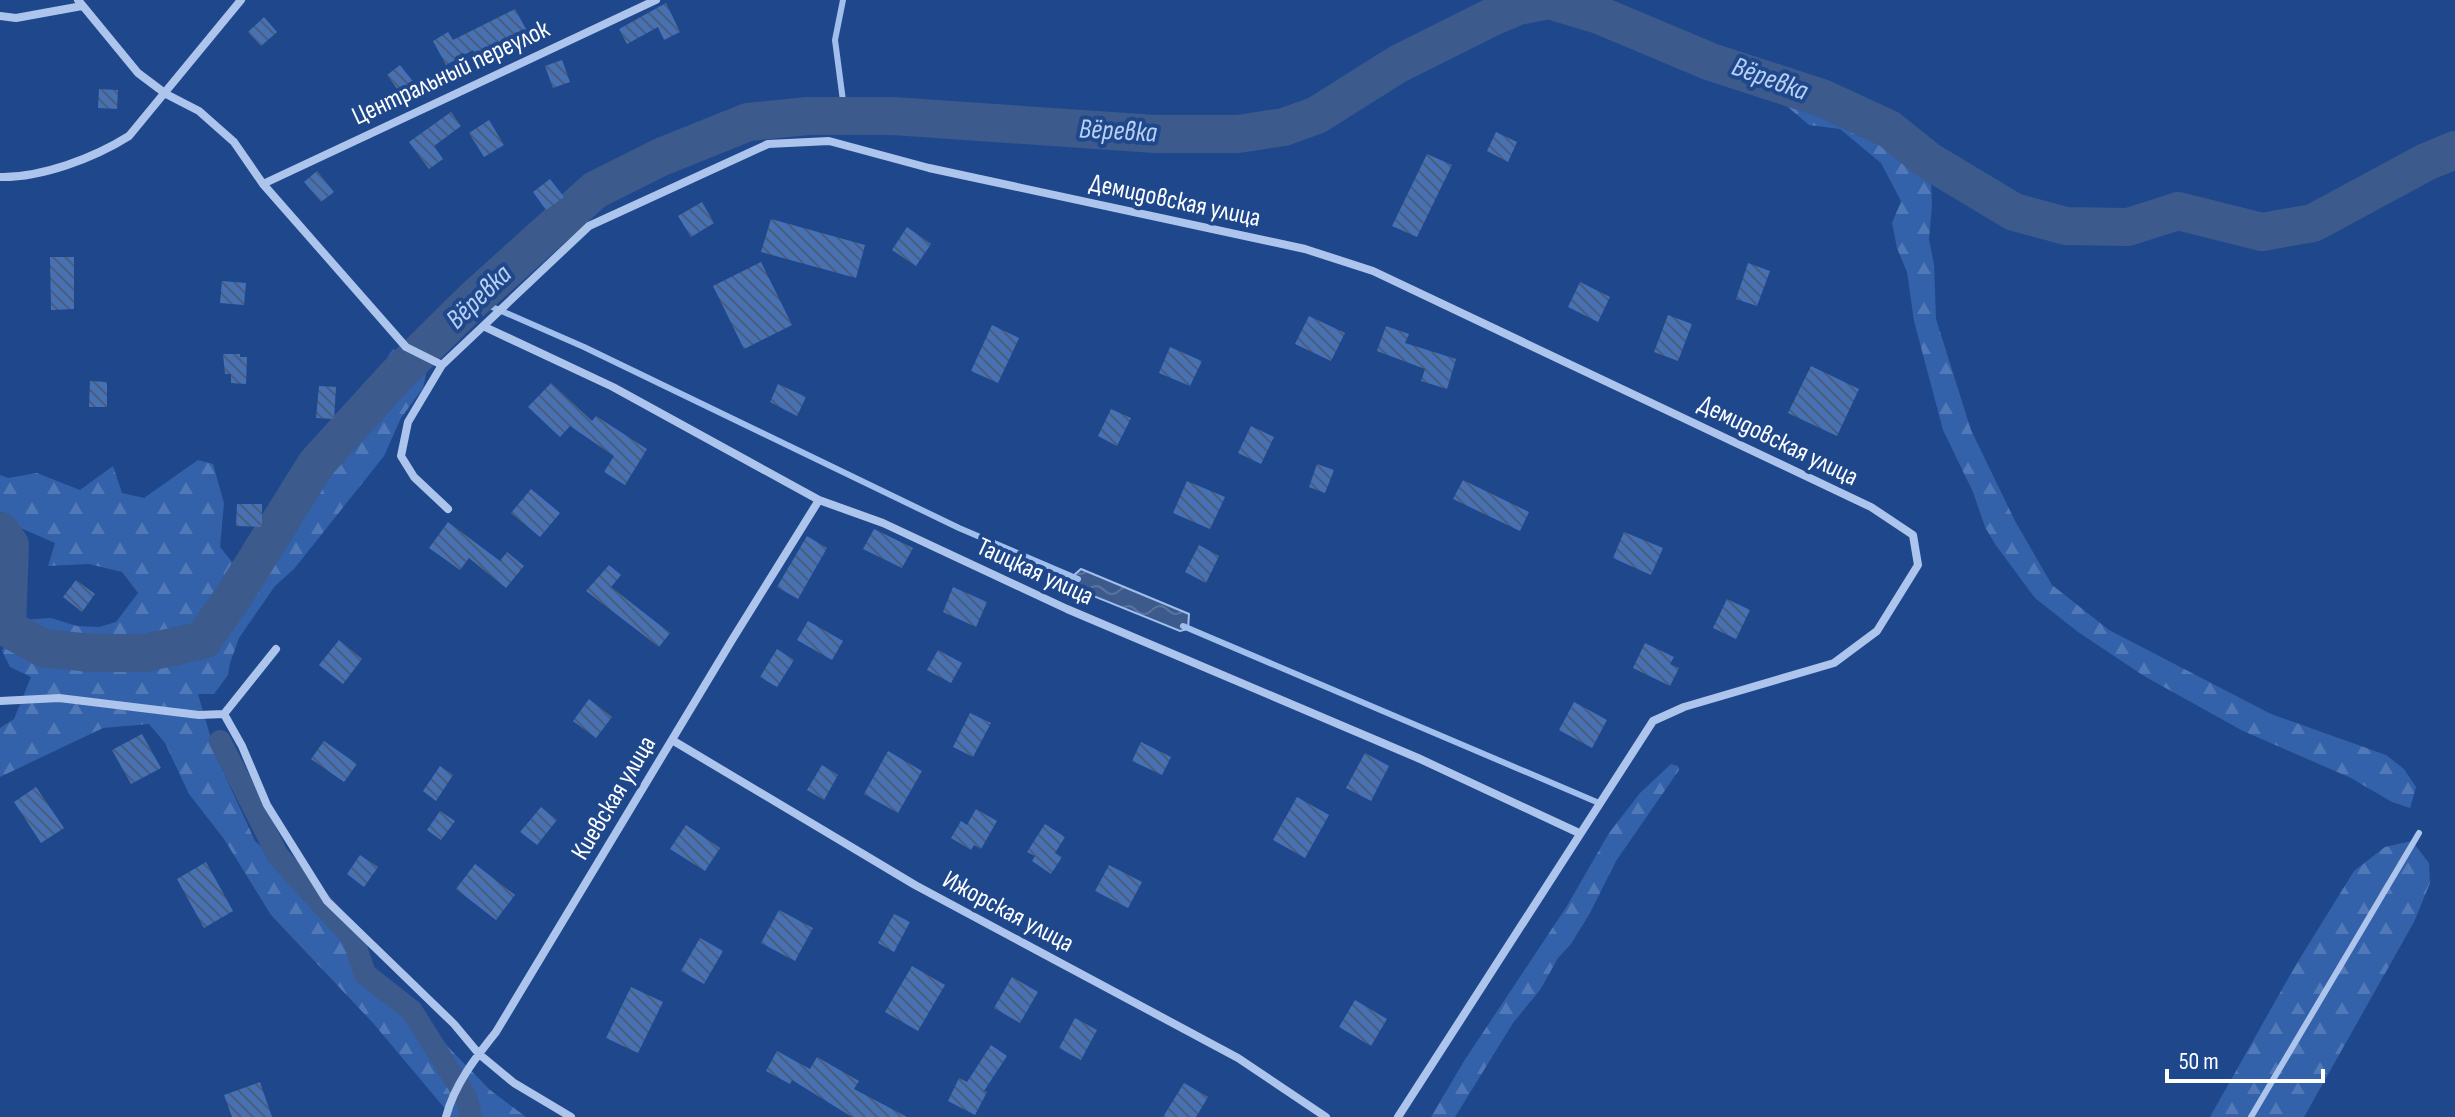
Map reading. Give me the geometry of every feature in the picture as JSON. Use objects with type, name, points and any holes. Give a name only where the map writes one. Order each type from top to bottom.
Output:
[{"type":"street","points":[[0,177],[66,165],[105,151],[129,136],[241,0]]},
{"type":"street","name":"Центральный переулок","points":[[263,184],[656,0]]},
{"type":"street","points":[[0,16],[16,18],[80,3],[138,73],[166,94],[199,111],[234,142],[263,184],[406,347],[442,365]]},
{"type":"street","name":"Демидовская улица","points":[[448,509],[414,477],[401,456],[408,422],[442,365],[589,226],[768,144],[829,141],[929,168],[1305,249],[1373,271],[1871,507],[1913,535],[1918,565],[1877,631],[1834,663],[1684,707],[1653,721],[1579,833]]},
{"type":"street","name":"Таицкая улица","points":[[485,327],[613,387],[819,500],[883,523],[1067,609],[1418,758],[1579,833]]},
{"type":"street","name":"Киевская улица","points":[[446,1117],[450,1098],[504,1019],[819,500]]},
{"type":"street","points":[[0,701],[59,698],[199,715],[224,714],[276,649]]},
{"type":"street","points":[[224,714],[242,746],[267,805],[327,901],[454,1024],[479,1054],[514,1083],[571,1117]]},
{"type":"street","name":"Ижорская улица","points":[[672,740],[915,885],[1238,1058],[1326,1117]]},
{"type":"street","points":[[1398,1117],[1579,833]]},
{"type":"lane","points":[[2251,1117],[2419,833]]},
{"type":"green space","points":[[1675,38],[1836,96],[1893,125],[1930,155],[1932,205],[1929,240],[1934,264],[1936,319],[1971,430],[2015,521],[2052,585],[2109,630],[2271,714],[2386,755],[2404,769],[2416,787],[2410,808],[2392,802],[2351,778],[2243,731],[2144,676],[2078,632],[2035,598],[1985,527],[1973,492],[1943,430],[1914,321],[1907,272],[1897,248],[1892,223],[1901,201],[1881,163],[1840,129],[1809,125],[1781,101],[1671,63]]},
{"type":"green space","points":[[393,349],[419,362],[426,374],[423,388],[401,418],[384,456],[294,569],[275,586],[239,638],[228,675],[214,694],[198,694],[216,756],[255,841],[311,891],[372,970],[413,1003],[448,1047],[490,1090],[526,1117],[452,1117],[373,1023],[271,915],[224,839],[189,794],[165,743],[149,724],[103,728],[0,777],[0,728],[14,719],[31,677],[10,667],[2,651],[20,620],[51,618],[77,626],[99,627],[116,622],[138,593],[122,572],[89,564],[48,566],[55,543],[16,526],[0,533],[0,475],[8,478],[37,473],[80,490],[113,466],[122,493],[144,498],[198,460],[213,464],[224,503],[220,547],[232,562],[255,542],[288,530],[303,508],[297,473],[376,375]]},
{"type":"green space","points":[[1671,764],[1678,766],[1679,770],[1616,861],[1571,944],[1513,1023],[1455,1117],[1431,1117],[1464,1061],[1567,906],[1609,833],[1640,793]]},
{"type":"green space","points":[[2412,841],[2429,863],[2430,883],[2414,922],[2304,1117],[2210,1117],[2294,968],[2354,871],[2385,847]]},
{"type":"water","points":[[1081,569],[1189,614],[1188,629],[1180,631],[1071,587],[1073,576]]},
{"type":"building","points":[[666,3],[680,32],[664,40],[658,27],[627,44],[619,29]]},
{"type":"building","points":[[515,9],[527,31],[477,57],[473,50],[446,65],[433,41],[448,32],[453,40]]},
{"type":"building","points":[[264,17],[277,32],[261,46],[248,32]]},
{"type":"building","points":[[562,60],[570,82],[553,88],[545,66]]},
{"type":"building","points":[[400,65],[415,84],[401,94],[387,75]]},
{"type":"building","points":[[99,89],[118,90],[117,109],[98,108]]},
{"type":"building","points":[[451,112],[461,126],[434,146],[443,159],[429,169],[409,142]]},
{"type":"building","points":[[489,120],[504,145],[484,157],[469,133]]},
{"type":"building","points":[[1496,132],[1517,142],[1508,162],[1487,151]]},
{"type":"building","points":[[1427,154],[1452,165],[1417,237],[1392,226]]},
{"type":"building","points":[[317,171],[334,192],[321,202],[304,182]]},
{"type":"building","points":[[550,179],[564,197],[546,210],[533,192]]},
{"type":"building","points":[[702,202],[714,223],[691,237],[678,216]]},
{"type":"building","points":[[771,219],[865,245],[856,278],[761,252]]},
{"type":"building","points":[[907,227],[931,244],[916,266],[892,250]]},
{"type":"building","points":[[50,257],[74,257],[74,309],[51,310]]},
{"type":"building","points":[[761,262],[792,325],[744,349],[713,286]]},
{"type":"building","points":[[1748,263],[1770,271],[1757,306],[1736,299]]},
{"type":"building","points":[[222,281],[246,283],[244,305],[220,303]]},
{"type":"building","points":[[1580,282],[1610,297],[1598,322],[1568,307]]},
{"type":"building","points":[[1668,315],[1692,324],[1678,361],[1654,352]]},
{"type":"building","points":[[1309,316],[1345,333],[1331,361],[1295,344]]},
{"type":"building","points":[[992,325],[1019,338],[998,383],[971,371]]},
{"type":"building","points":[[1386,326],[1409,334],[1405,343],[1456,359],[1447,389],[1421,381],[1425,369],[1377,351]]},
{"type":"building","points":[[1170,347],[1202,361],[1190,386],[1159,373]]},
{"type":"building","points":[[223,354],[247,357],[246,384],[231,383],[231,374],[225,374]]},
{"type":"building","points":[[1811,366],[1859,389],[1837,436],[1788,413]]},
{"type":"building","points":[[90,381],[107,382],[107,407],[89,407]]},
{"type":"building","points":[[551,383],[592,421],[596,416],[647,449],[625,485],[604,472],[614,456],[570,426],[560,437],[528,407]]},
{"type":"building","points":[[778,384],[806,397],[797,416],[770,402]]},
{"type":"building","points":[[319,386],[336,387],[334,419],[316,418]]},
{"type":"building","points":[[1111,409],[1131,418],[1117,446],[1098,436]]},
{"type":"building","points":[[1251,426],[1274,437],[1261,464],[1238,453]]},
{"type":"building","points":[[1317,464],[1334,470],[1325,493],[1309,487]]},
{"type":"building","points":[[1463,480],[1529,512],[1520,531],[1453,499]]},
{"type":"building","points":[[1187,481],[1225,497],[1210,529],[1173,513]]},
{"type":"building","points":[[531,489],[560,513],[540,537],[511,513]]},
{"type":"building","points":[[237,504],[262,504],[262,527],[236,526]]},
{"type":"building","points":[[448,522],[500,561],[507,552],[524,566],[506,588],[469,558],[460,570],[429,548]]},
{"type":"building","points":[[874,529],[913,548],[902,568],[863,549]]},
{"type":"building","points":[[1624,532],[1663,548],[1651,575],[1613,558]]},
{"type":"building","points":[[807,536],[827,548],[798,599],[777,587]]},
{"type":"building","points":[[1199,545],[1219,556],[1206,583],[1185,572]]},
{"type":"building","points":[[609,565],[621,575],[611,587],[670,633],[659,647],[586,591]]},
{"type":"building","points":[[76,580],[95,594],[82,612],[63,597]]},
{"type":"building","points":[[953,587],[987,602],[976,627],[943,612]]},
{"type":"building","points":[[1727,599],[1750,610],[1736,639],[1713,628]]},
{"type":"building","points":[[808,621],[843,641],[832,660],[797,640]]},
{"type":"building","points":[[339,640],[362,659],[343,684],[319,665]]},
{"type":"building","points":[[1645,643],[1674,657],[1670,664],[1679,668],[1670,686],[1633,668]]},
{"type":"building","points":[[777,649],[794,660],[777,687],[760,677]]},
{"type":"building","points":[[938,650],[962,663],[951,683],[927,670]]},
{"type":"building","points":[[589,699],[612,717],[596,738],[573,721]]},
{"type":"building","points":[[1574,702],[1607,720],[1592,748],[1559,730]]},
{"type":"building","points":[[970,713],[991,723],[973,757],[953,747]]},
{"type":"building","points":[[142,734],[161,768],[131,784],[112,750]]},
{"type":"building","points":[[324,741],[357,764],[344,782],[311,759]]},
{"type":"building","points":[[1141,742],[1171,757],[1162,775],[1132,761]]},
{"type":"building","points":[[888,751],[922,771],[898,813],[864,794]]},
{"type":"building","points":[[1365,753],[1389,766],[1371,801],[1346,788]]},
{"type":"building","points":[[822,765],[838,775],[824,800],[807,790]]},
{"type":"building","points":[[440,766],[453,775],[436,801],[423,791]]},
{"type":"building","points":[[36,787],[64,828],[41,843],[14,802]]},
{"type":"building","points":[[1297,797],[1329,815],[1305,858],[1273,840]]},
{"type":"building","points":[[541,807],[557,820],[537,845],[520,832]]},
{"type":"building","points":[[976,809],[997,821],[981,849],[974,845],[971,850],[951,838],[961,821],[967,825]]},
{"type":"building","points":[[440,811],[455,821],[441,840],[427,830]]},
{"type":"building","points":[[1045,824],[1065,837],[1055,853],[1062,857],[1051,874],[1032,861],[1035,856],[1027,852]]},
{"type":"building","points":[[686,825],[720,848],[705,871],[670,849]]},
{"type":"building","points":[[360,855],[378,867],[364,887],[347,874]]},
{"type":"building","points":[[206,862],[233,911],[204,928],[177,879]]},
{"type":"building","points":[[475,864],[515,895],[496,920],[456,889]]},
{"type":"building","points":[[1109,865],[1142,882],[1128,908],[1095,891]]},
{"type":"building","points":[[779,910],[813,928],[795,961],[761,943]]},
{"type":"building","points":[[894,914],[910,922],[894,952],[878,943]]},
{"type":"building","points":[[700,938],[723,951],[704,984],[681,971]]},
{"type":"building","points":[[912,966],[945,985],[918,1031],[885,1012]]},
{"type":"building","points":[[1012,977],[1038,992],[1020,1023],[994,1008]]},
{"type":"building","points":[[631,987],[663,1002],[638,1053],[606,1038]]},
{"type":"building","points":[[1355,1000],[1387,1019],[1371,1046],[1339,1027]]},
{"type":"building","points":[[1075,1018],[1097,1030],[1081,1060],[1059,1048]]},
{"type":"building","points":[[991,1045],[1007,1056],[984,1091],[987,1092],[975,1115],[948,1101],[959,1078],[967,1082]]},
{"type":"building","points":[[777,1051],[810,1069],[817,1057],[859,1081],[854,1089],[907,1117],[852,1117],[792,1080],[790,1084],[766,1071]]},
{"type":"building","points":[[260,1082],[272,1117],[232,1117],[224,1095]]},
{"type":"building","points":[[1184,1083],[1208,1097],[1196,1117],[1163,1117]]},
{"type":"waterway","points":[[843,0],[835,40],[845,116]]},
{"type":"waterway","name":"Вёревка","points":[[0,531],[10,545],[7,628],[43,648],[91,653],[145,653],[203,640],[316,464],[396,376],[474,299],[595,190],[661,157],[748,122],[808,116],[893,116],[1155,134],[1238,134],[1284,127],[1317,115],[1398,64],[1490,18],[1518,6],[1549,0],[1599,15],[1711,62],[1822,98],[1889,129],[1929,161],[2014,212],[2066,226],[2128,227],[2178,211],[2262,232],[2313,223],[2426,162],[2455,150]]},
{"type":"waterway","points":[[474,299],[584,347],[959,528],[1078,579]]},
{"type":"waterway","points":[[1183,626],[1599,803]]},
{"type":"waterway","points":[[220,741],[278,856],[353,938],[365,974],[412,1011],[466,1097],[471,1117]]}]
